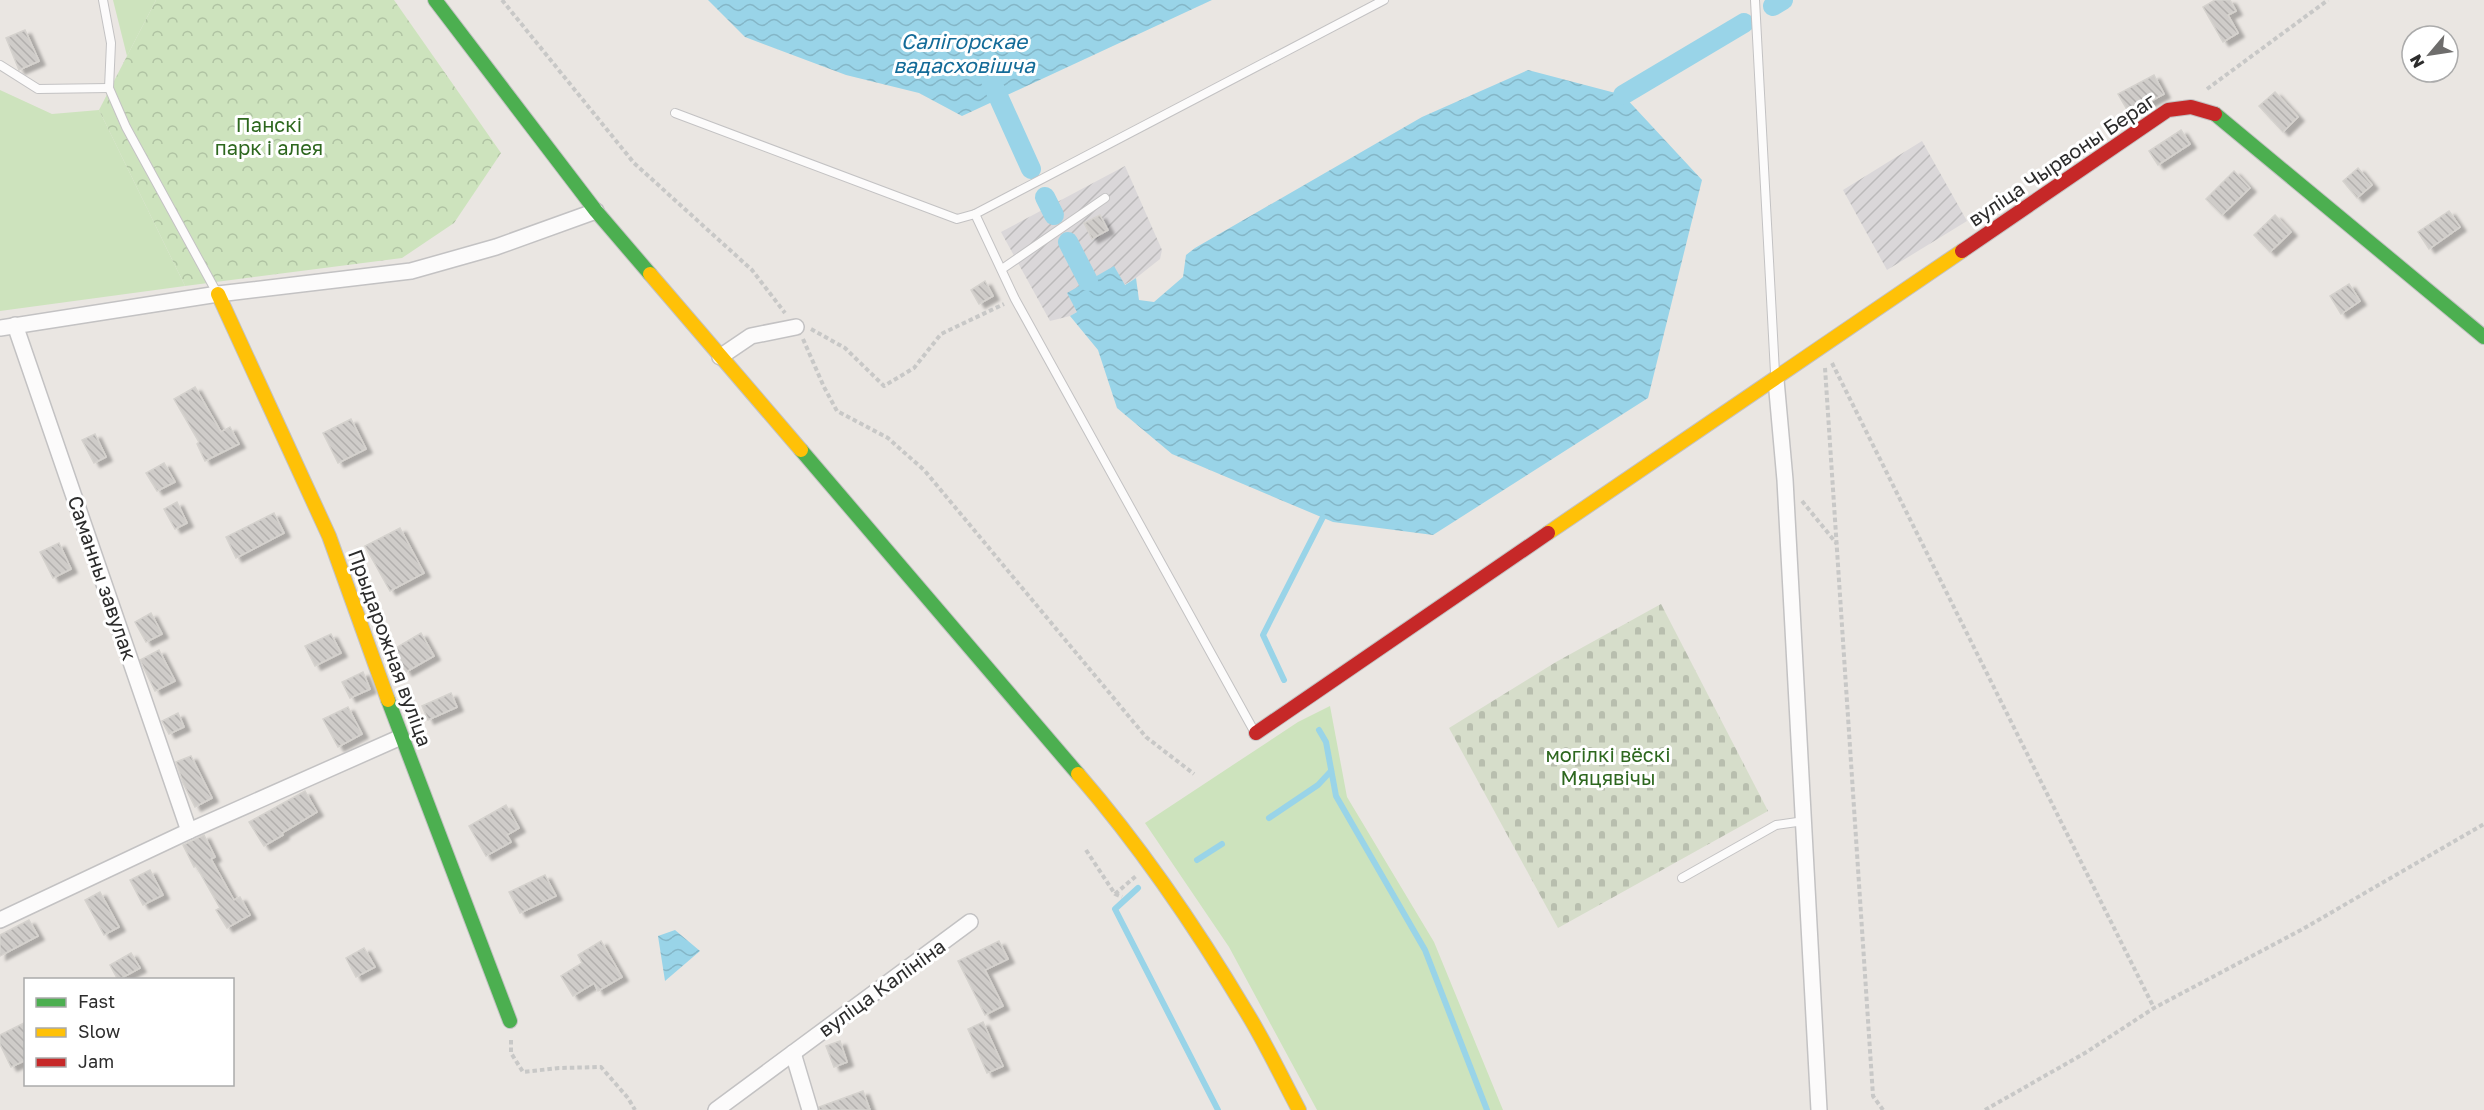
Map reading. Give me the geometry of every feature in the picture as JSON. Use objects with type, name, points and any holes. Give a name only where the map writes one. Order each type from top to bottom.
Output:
[{"type":"street","points":[[435,0],[596,211],[1113,814],[1170,891],[1248,1014],[1299,1110]]},
{"type":"street","name":"вуліца Чырвоны Бераг","points":[[1256,733],[1776,380],[1856,322],[2168,110],[2185,106],[2199,107],[2214,113],[2484,337]]},
{"type":"street","points":[[8,326],[218,294],[411,271],[496,247],[596,211]]},
{"type":"street","name":"Прыдарожная вуліца","points":[[218,294],[329,536],[401,737],[510,1021]]},
{"type":"street","name":"Саманны завулак","points":[[8,326],[189,831]]},
{"type":"street","points":[[720,357],[752,336],[796,327]]},
{"type":"street","points":[[1776,380],[1785,480],[1819,1110]]},
{"type":"street","points":[[0,920],[189,831],[401,737]]},
{"type":"street","name":"вуліца Калініна","points":[[716,1110],[970,922]]},
{"type":"street","points":[[793,1053],[810,1110]]},
{"type":"lane","points":[[103,0],[111,43],[109,88],[126,127],[218,294]]},
{"type":"lane","points":[[675,113],[957,219],[975,214],[1384,0]]},
{"type":"lane","points":[[1755,0],[1776,380]]},
{"type":"lane","points":[[0,65],[38,90],[109,88]]},
{"type":"lane","points":[[1002,269],[1105,198]]},
{"type":"lane","points":[[975,214],[1015,299],[1256,733]]},
{"type":"lane","points":[[1682,878],[1776,825],[1804,821]]},
{"type":"path","points":[[502,0],[634,162],[752,270],[796,327],[837,411],[888,438],[926,471],[1146,736],[1194,774]]},
{"type":"path","points":[[2185,106],[2328,0]]},
{"type":"path","points":[[796,327],[808,328],[845,348],[884,386],[914,368],[941,333],[1015,299]]},
{"type":"path","points":[[1824,346],[1873,1096],[1882,1110]]},
{"type":"path","points":[[1824,346],[2154,1008]]},
{"type":"path","points":[[1785,480],[1838,544]]},
{"type":"path","points":[[1985,1110],[2085,1053],[2154,1008],[2301,930],[2484,824]]},
{"type":"path","points":[[1086,850],[1115,894],[1122,897]]},
{"type":"path","points":[[1115,894],[1128,882]]},
{"type":"path","points":[[510,1021],[511,1053],[523,1072],[601,1067],[628,1098],[635,1110]]},
{"type":"shaded area","points":[[1922,141],[1967,221],[1887,270],[1843,190]]},
{"type":"shaded area","points":[[1125,166],[1162,250],[1160,259],[1136,278],[1070,316],[1050,321],[1001,232]]},
{"type":"green space","points":[[113,0],[156,0],[127,56]]},
{"type":"green space","name":"Панскі парк і алея","points":[[156,0],[394,0],[501,153],[454,223],[402,258],[185,286],[99,110]]},
{"type":"green space","points":[[0,90],[52,114],[99,110],[185,286],[0,311]]},
{"type":"green space","name":"могілкі вёскі Мяцявічы","points":[[1661,604],[1768,811],[1558,928],[1449,728],[1556,662]]},
{"type":"green space","points":[[1330,706],[1347,797],[1434,942],[1503,1110],[1317,1110],[1229,947],[1145,823],[1298,722]]},
{"type":"water","name":"Салігорскае вадасховішча","points":[[708,0],[1212,0],[962,116],[919,93],[846,75],[745,37]]},
{"type":"water","points":[[1528,70],[1623,95],[1702,180],[1648,398],[1433,535],[1333,522],[1172,454],[1117,408],[1098,350],[1070,316],[1077,312],[1067,293],[1114,266],[1125,285],[1136,278],[1139,300],[1154,302],[1183,277],[1186,255],[1195,248],[1422,117]]},
{"type":"water","points":[[675,930],[700,951],[665,981],[658,936]]},
{"type":"building","points":[[2215,0],[2230,0],[2236,11],[2228,15],[2238,33],[2223,42],[2203,7]]},
{"type":"building","points":[[25,30],[39,61],[19,70],[6,38]]},
{"type":"building","points":[[2154,75],[2164,94],[2129,113],[2118,94]]},
{"type":"building","points":[[2275,92],[2298,117],[2283,132],[2259,106]]},
{"type":"building","points":[[2181,130],[2190,144],[2158,165],[2149,151]]},
{"type":"building","points":[[2358,168],[2372,185],[2357,198],[2343,181]]},
{"type":"building","points":[[2234,171],[2250,188],[2222,215],[2206,199]]},
{"type":"building","points":[[2449,211],[2460,227],[2429,249],[2418,232]]},
{"type":"building","points":[[1100,215],[1108,230],[1092,239],[1084,223]]},
{"type":"building","points":[[2275,215],[2291,232],[2270,252],[2254,235]]},
{"type":"building","points":[[985,281],[993,296],[979,304],[971,290]]},
{"type":"building","points":[[2349,284],[2360,301],[2341,314],[2330,296]]},
{"type":"building","points":[[195,387],[221,432],[230,427],[239,444],[205,461],[197,444],[199,442],[174,399]]},
{"type":"building","points":[[351,419],[366,449],[338,463],[323,433]]},
{"type":"building","points":[[95,434],[106,457],[94,463],[82,440]]},
{"type":"building","points":[[164,463],[175,482],[157,491],[146,473]]},
{"type":"building","points":[[177,502],[187,523],[175,529],[164,509]]},
{"type":"building","points":[[274,513],[284,533],[236,558],[226,537]]},
{"type":"building","points":[[400,528],[424,573],[390,591],[365,546]]},
{"type":"building","points":[[59,543],[71,569],[53,578],[40,552]]},
{"type":"building","points":[[151,613],[162,634],[146,642],[135,622]]},
{"type":"building","points":[[421,633],[434,656],[406,672],[394,649]]},
{"type":"building","points":[[331,634],[341,653],[315,666],[305,646]]},
{"type":"building","points":[[159,650],[175,681],[155,691],[140,660]]},
{"type":"building","points":[[363,672],[370,689],[350,698],[342,682]]},
{"type":"building","points":[[451,693],[457,707],[428,720],[422,706]]},
{"type":"building","points":[[348,707],[362,734],[338,747],[323,719]]},
{"type":"building","points":[[178,713],[184,727],[169,734],[162,721]]},
{"type":"building","points":[[191,756],[212,798],[195,807],[176,762]]},
{"type":"building","points":[[305,791],[317,812],[264,846],[249,822]]},
{"type":"building","points":[[506,805],[519,828],[507,835],[511,842],[486,856],[469,826]]},
{"type":"building","points":[[204,835],[215,857],[211,859],[234,900],[240,897],[250,915],[227,928],[216,910],[220,908],[183,845]]},
{"type":"building","points":[[150,870],[163,895],[143,905],[130,880]]},
{"type":"building","points":[[545,875],[556,896],[520,913],[509,892]]},
{"type":"building","points":[[100,892],[119,927],[104,935],[85,900]]},
{"type":"building","points":[[29,920],[38,936],[0,956],[0,935]]},
{"type":"building","points":[[601,941],[622,977],[598,991],[594,983],[573,996],[561,976],[582,963],[578,955]]},
{"type":"building","points":[[999,941],[1008,959],[985,970],[1003,1006],[985,1015],[958,961]]},
{"type":"building","points":[[364,948],[375,967],[356,977],[346,958]]},
{"type":"building","points":[[131,953],[140,968],[122,978],[117,978],[110,965]]},
{"type":"building","points":[[983,1022],[1003,1066],[987,1073],[968,1029]]},
{"type":"building","points":[[24,1023],[24,1061],[11,1067],[0,1044],[0,1035]]},
{"type":"building","points":[[840,1041],[847,1062],[834,1067],[826,1046]]},
{"type":"building","points":[[863,1091],[870,1110],[819,1110],[819,1107]]},
{"type":"waterway","points":[[1773,6],[1783,0]]},
{"type":"waterway","points":[[1623,95],[1744,23]]},
{"type":"waterway","points":[[989,76],[1031,169]]},
{"type":"waterway","points":[[1045,197],[1054,215]]},
{"type":"waterway","points":[[1068,242],[1088,281]]},
{"type":"waterway","points":[[1284,680],[1263,635],[1323,517]]},
{"type":"waterway","points":[[1319,730],[1326,742],[1336,796],[1425,950],[1487,1110]]},
{"type":"waterway","points":[[1269,818],[1318,785],[1331,771]]},
{"type":"waterway","points":[[1197,860],[1222,844]]},
{"type":"waterway","points":[[1138,888],[1115,909],[1218,1110]]},
{"type":"traffic: fast","points":[[435,0],[596,211],[650,274]]},
{"type":"traffic: fast","points":[[2215,114],[2484,337]]},
{"type":"traffic: fast","points":[[801,450],[1078,774]]},
{"type":"traffic: fast","points":[[388,700],[510,1021]]},
{"type":"traffic: slow","points":[[1548,533],[1962,251]]},
{"type":"traffic: slow","points":[[650,274],[801,450]]},
{"type":"traffic: slow","points":[[218,294],[329,536],[388,700]]},
{"type":"traffic: slow","points":[[1078,774],[1146,860],[1188,920],[1254,1025],[1299,1110]]},
{"type":"traffic: jam","points":[[1962,251],[2168,110],[2191,107],[2215,114]]},
{"type":"traffic: jam","points":[[1256,733],[1548,533]]}]
